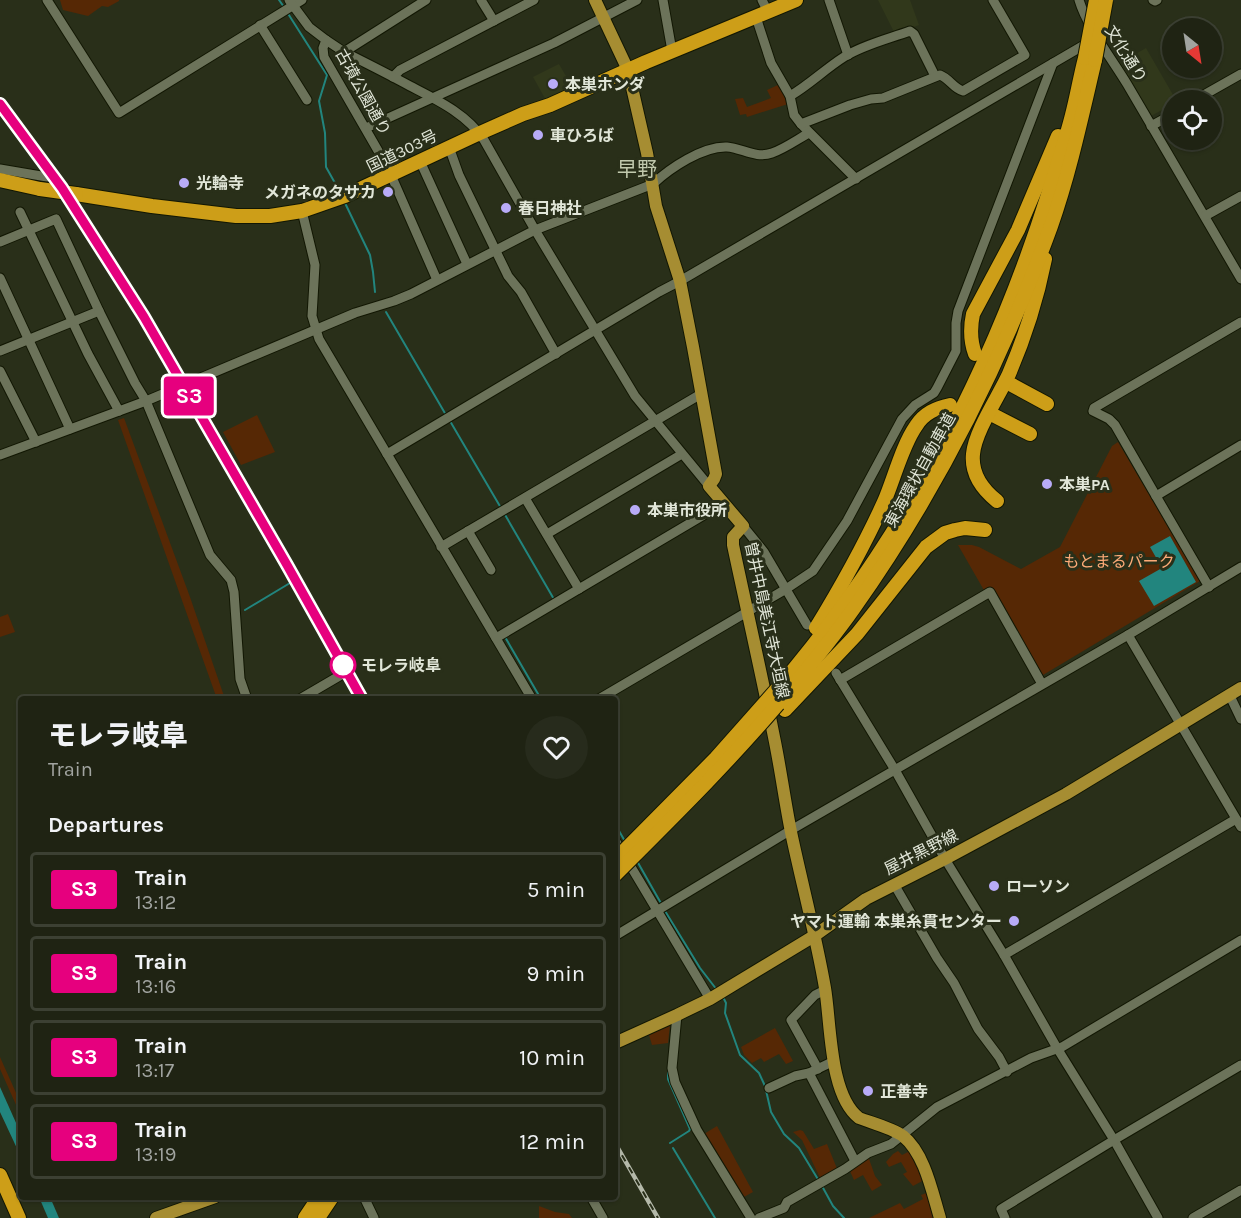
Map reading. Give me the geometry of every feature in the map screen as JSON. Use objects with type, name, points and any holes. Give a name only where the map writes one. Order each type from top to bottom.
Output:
[{"type":"highway","name":"国道303号","points":[[0,180],[44,183],[76,194],[236,216],[270,216],[302,211],[335,200],[480,133],[550,105],[762,10],[796,0]]},
{"type":"highway","name":"東海環状自動車道","points":[[618,872],[782,707],[854,609],[923,501],[955,444],[1008,334],[1051,225],[1078,132],[1090,59],[1096,0]]},
{"type":"highway","name":"東海環状自動車道","points":[[618,857],[716,758],[778,688],[830,623],[877,556],[943,444],[975,381],[1025,263],[1063,147],[1080,80],[1090,59],[1106,0]]},
{"type":"highway","points":[[975,354],[970,336],[973,314],[1028,208],[1080,80]]},
{"type":"highway","points":[[997,501],[984,489],[975,473],[973,453],[980,430],[1008,375],[1029,320],[1038,291],[1051,225]]},
{"type":"highway","points":[[1012,385],[1047,404]]},
{"type":"highway","points":[[778,688],[853,566],[884,503],[912,431],[928,413],[951,405]]},
{"type":"highway","points":[[993,415],[1030,434]]},
{"type":"highway","points":[[782,707],[857,634],[926,547],[935,539],[965,528],[985,530]]},
{"type":"highway","points":[[0,1175],[20,1218]]},
{"type":"highway","points":[[306,1218],[317,1200]]},
{"type":"highway","points":[[318,1218],[330,1200]]},
{"type":"main road","points":[[595,0],[628,70],[647,153],[656,206],[680,281],[716,474],[709,486]]},
{"type":"main road","name":"曽井中島美江寺大垣線","points":[[709,486],[743,526],[733,537],[734,545],[825,990],[834,1061],[842,1094],[853,1114],[902,1136]]},
{"type":"main road","name":"屋井黒野線","points":[[618,1041],[677,1016],[710,999],[814,936],[858,903],[1066,794],[1235,691]]},
{"type":"main road","points":[[902,1136],[919,1158],[932,1189],[940,1218]]},
{"type":"main road","points":[[156,1218],[206,1200]]},
{"type":"street","points":[[47,0],[119,113],[260,26],[288,6],[302,0]]},
{"type":"street","points":[[344,52],[426,0]]},
{"type":"street","points":[[481,0],[494,21]]},
{"type":"street","points":[[393,77],[400,70],[534,0]]},
{"type":"street","points":[[366,128],[554,44],[637,0]]},
{"type":"street","points":[[663,0],[672,51]]},
{"type":"street","points":[[829,0],[848,56]]},
{"type":"street","points":[[801,124],[836,110],[871,99],[883,98],[935,76],[946,77],[957,89],[963,91],[1025,55],[993,0]]},
{"type":"street","name":"文化通り","points":[[1079,0],[1081,9],[1241,279]]},
{"type":"street","points":[[1153,0],[1157,0]]},
{"type":"street","name":"古墳公園通り","points":[[288,6],[326,40],[322,48],[324,57],[392,175],[437,280]]},
{"type":"street","points":[[762,10],[771,63],[790,96],[794,115],[856,179]]},
{"type":"street","points":[[260,26],[307,100]]},
{"type":"street","points":[[790,96],[848,56],[910,31],[914,34],[935,76]]},
{"type":"street","points":[[387,454],[659,292],[1098,37]]},
{"type":"street","points":[[326,40],[344,52],[432,98],[466,119],[480,133],[626,382],[654,420],[709,486]]},
{"type":"street","points":[[604,696],[813,571],[847,521],[902,419],[915,405],[934,393],[956,351],[958,311],[1053,63]]},
{"type":"street","points":[[1213,90],[1241,74]]},
{"type":"street","points":[[1151,126],[1162,120]]},
{"type":"street","points":[[0,455],[146,401],[355,313],[411,294],[535,230],[653,184],[667,171],[709,149],[727,147],[756,155],[772,154],[809,133]]},
{"type":"street","points":[[449,147],[459,175],[508,276],[521,292],[556,354]]},
{"type":"street","points":[[420,161],[467,264]]},
{"type":"street","points":[[0,169],[44,183]]},
{"type":"street","points":[[1205,216],[1241,196]]},
{"type":"street","points":[[302,211],[315,265],[311,311],[312,322],[319,339],[530,696]]},
{"type":"street","points":[[20,212],[88,354],[119,411]]},
{"type":"street","points":[[0,242],[56,219],[77,268],[135,384],[146,401],[210,555],[231,580],[234,592],[240,679],[246,696]]},
{"type":"street","points":[[0,278],[70,429]]},
{"type":"street","points":[[0,351],[99,311]]},
{"type":"street","points":[[1209,587],[1115,425],[1109,419],[1093,411],[1094,408],[1241,322]]},
{"type":"street","points":[[0,371],[36,442]]},
{"type":"street","points":[[441,547],[701,394]]},
{"type":"street","points":[[1156,496],[1241,445]]},
{"type":"street","points":[[547,534],[682,454]]},
{"type":"street","points":[[525,498],[579,589]]},
{"type":"street","points":[[496,638],[724,502]]},
{"type":"street","points":[[743,526],[764,552],[807,625]]},
{"type":"street","points":[[468,531],[491,570]]},
{"type":"street","points":[[618,934],[791,830],[1241,567]]},
{"type":"street","points":[[1042,684],[990,592],[838,676],[1158,1218]]},
{"type":"street","points":[[1004,955],[1239,823],[1128,635]]},
{"type":"street","points":[[305,696],[341,675]]},
{"type":"street","points":[[1235,691],[1241,719]]},
{"type":"street","points":[[618,845],[710,999]]},
{"type":"street","points":[[894,884],[954,983],[978,1029],[1007,1072]]},
{"type":"street","points":[[759,1218],[784,1208],[787,1202],[868,1153],[891,1144],[937,1107],[1031,1058],[1062,1047],[1241,940]]},
{"type":"street","points":[[825,990],[815,995],[791,1020],[855,1161]]},
{"type":"street","points":[[677,1016],[672,1068],[675,1082],[698,1130],[751,1218]]},
{"type":"street","points":[[769,1089],[834,1061]]},
{"type":"street","points":[[1005,1218],[1001,1209],[1241,1065]]},
{"type":"street","points":[[1193,1218],[1241,1190]]},
{"type":"street","points":[[365,1200],[374,1218]]},
{"type":"street","points":[[593,1200],[603,1218]]},
{"type":"shaded area","points":[[878,0],[910,0],[919,25],[895,34]]},
{"type":"shaded area","points":[[1146,48],[1170,90],[1162,90],[1162,110],[1151,116],[1120,63]]},
{"type":"shaded area","name":"本巣ホンダ","points":[[559,64],[574,90],[547,102],[533,77]]},
{"type":"green space","points":[[60,0],[119,1],[108,7],[102,6],[88,16],[63,10]]},
{"type":"green space","points":[[780,84],[788,104],[747,117],[746,114],[740,115],[735,99],[743,98],[747,107],[771,98],[767,90]]},
{"type":"green space","points":[[257,415],[275,452],[241,465],[223,432]]},
{"type":"green space","points":[[124,418],[224,696],[216,696],[118,420]]},
{"type":"green space","name":"もとまるパーク","points":[[1118,442],[1200,581],[1043,675],[992,588],[985,592],[958,545],[979,547],[1021,569],[1060,547],[1112,446]]},
{"type":"green space","points":[[8,614],[15,632],[0,637],[0,617]]},
{"type":"green space","points":[[670,1025],[668,1043],[652,1045],[649,1035]]},
{"type":"green space","points":[[775,1028],[793,1061],[786,1064],[779,1054],[764,1062],[761,1058],[752,1063],[744,1055],[741,1047]]},
{"type":"green space","points":[[0,1057],[18,1097],[18,1109],[0,1069]]},
{"type":"green space","points":[[717,1126],[753,1192],[742,1198],[704,1134]]},
{"type":"green space","points":[[803,1131],[814,1149],[827,1144],[838,1171],[821,1180],[802,1140],[793,1132]]},
{"type":"green space","points":[[898,1151],[902,1155],[910,1151],[926,1179],[913,1186],[903,1174],[907,1172],[901,1162],[889,1167],[886,1162]]},
{"type":"green space","points":[[868,1156],[875,1176],[882,1185],[872,1191],[863,1175],[854,1180],[849,1169]]},
{"type":"green space","points":[[929,1192],[937,1218],[869,1218],[900,1203],[904,1209],[923,1199],[921,1195]]},
{"type":"green space","points":[[539,1206],[569,1214],[572,1218],[539,1218]]},
{"type":"water","points":[[1170,536],[1196,582],[1154,606],[1139,581],[1162,568],[1150,547]]},
{"type":"water","points":[[0,1087],[18,1127],[18,1151],[0,1112]]},
{"type":"water","points":[[40,1200],[51,1200],[59,1218],[48,1218]]},
{"type":"waterway","points":[[279,0],[284,7]]},
{"type":"waterway","points":[[287,12],[327,75],[319,101],[325,133],[326,167],[340,192]]},
{"type":"waterway","points":[[345,203],[370,255],[375,292]]},
{"type":"waterway","points":[[386,312],[446,415]]},
{"type":"waterway","points":[[450,421],[501,508]]},
{"type":"waterway","points":[[504,513],[555,601]]},
{"type":"waterway","points":[[245,610],[290,583]]},
{"type":"waterway","points":[[505,637],[539,696]]},
{"type":"waterway","points":[[618,829],[626,843]]},
{"type":"waterway","points":[[637,861],[662,905]]},
{"type":"waterway","points":[[665,911],[700,968],[717,990]]},
{"type":"waterway","points":[[723,997],[726,1003],[725,1013],[740,1055],[759,1073],[765,1086],[771,1112],[784,1134],[799,1148],[819,1181]]},
{"type":"waterway","points":[[668,1070],[668,1079],[690,1129],[670,1143]]},
{"type":"waterway","points":[[673,1148],[715,1218]]},
{"type":"waterway","points":[[822,1186],[833,1206],[844,1218]]},
{"type":"railway","points":[[0,104],[61,188],[144,317],[360,696]]},
{"type":"railway","points":[[618,1148],[658,1218]]},
{"type":"train","name":"S3","points":[[0,104],[62,188],[144,317],[360,696]]},
{"type":"place","name":"本巣ホンダ","points":[[553,84]]},
{"type":"place","name":"車ひろば","points":[[538,135]]},
{"type":"place","name":"光輪寺","points":[[184,183]]},
{"type":"place","name":"メガネのタサカ","points":[[388,192]]},
{"type":"place","name":"春日神社","points":[[506,208]]},
{"type":"place","name":"本巣PA","points":[[1047,484]]},
{"type":"place","name":"本巣市役所","points":[[635,510]]},
{"type":"place","name":"モレラ岐阜","points":[[343,665]]},
{"type":"place","name":"ローソン","points":[[994,886]]},
{"type":"place","name":"ヤマト運輸 本巣糸貫センター","points":[[1014,921]]},
{"type":"place","name":"正善寺","points":[[868,1091]]},
{"type":"district","name":"早野","points":[[637,169]]}]
